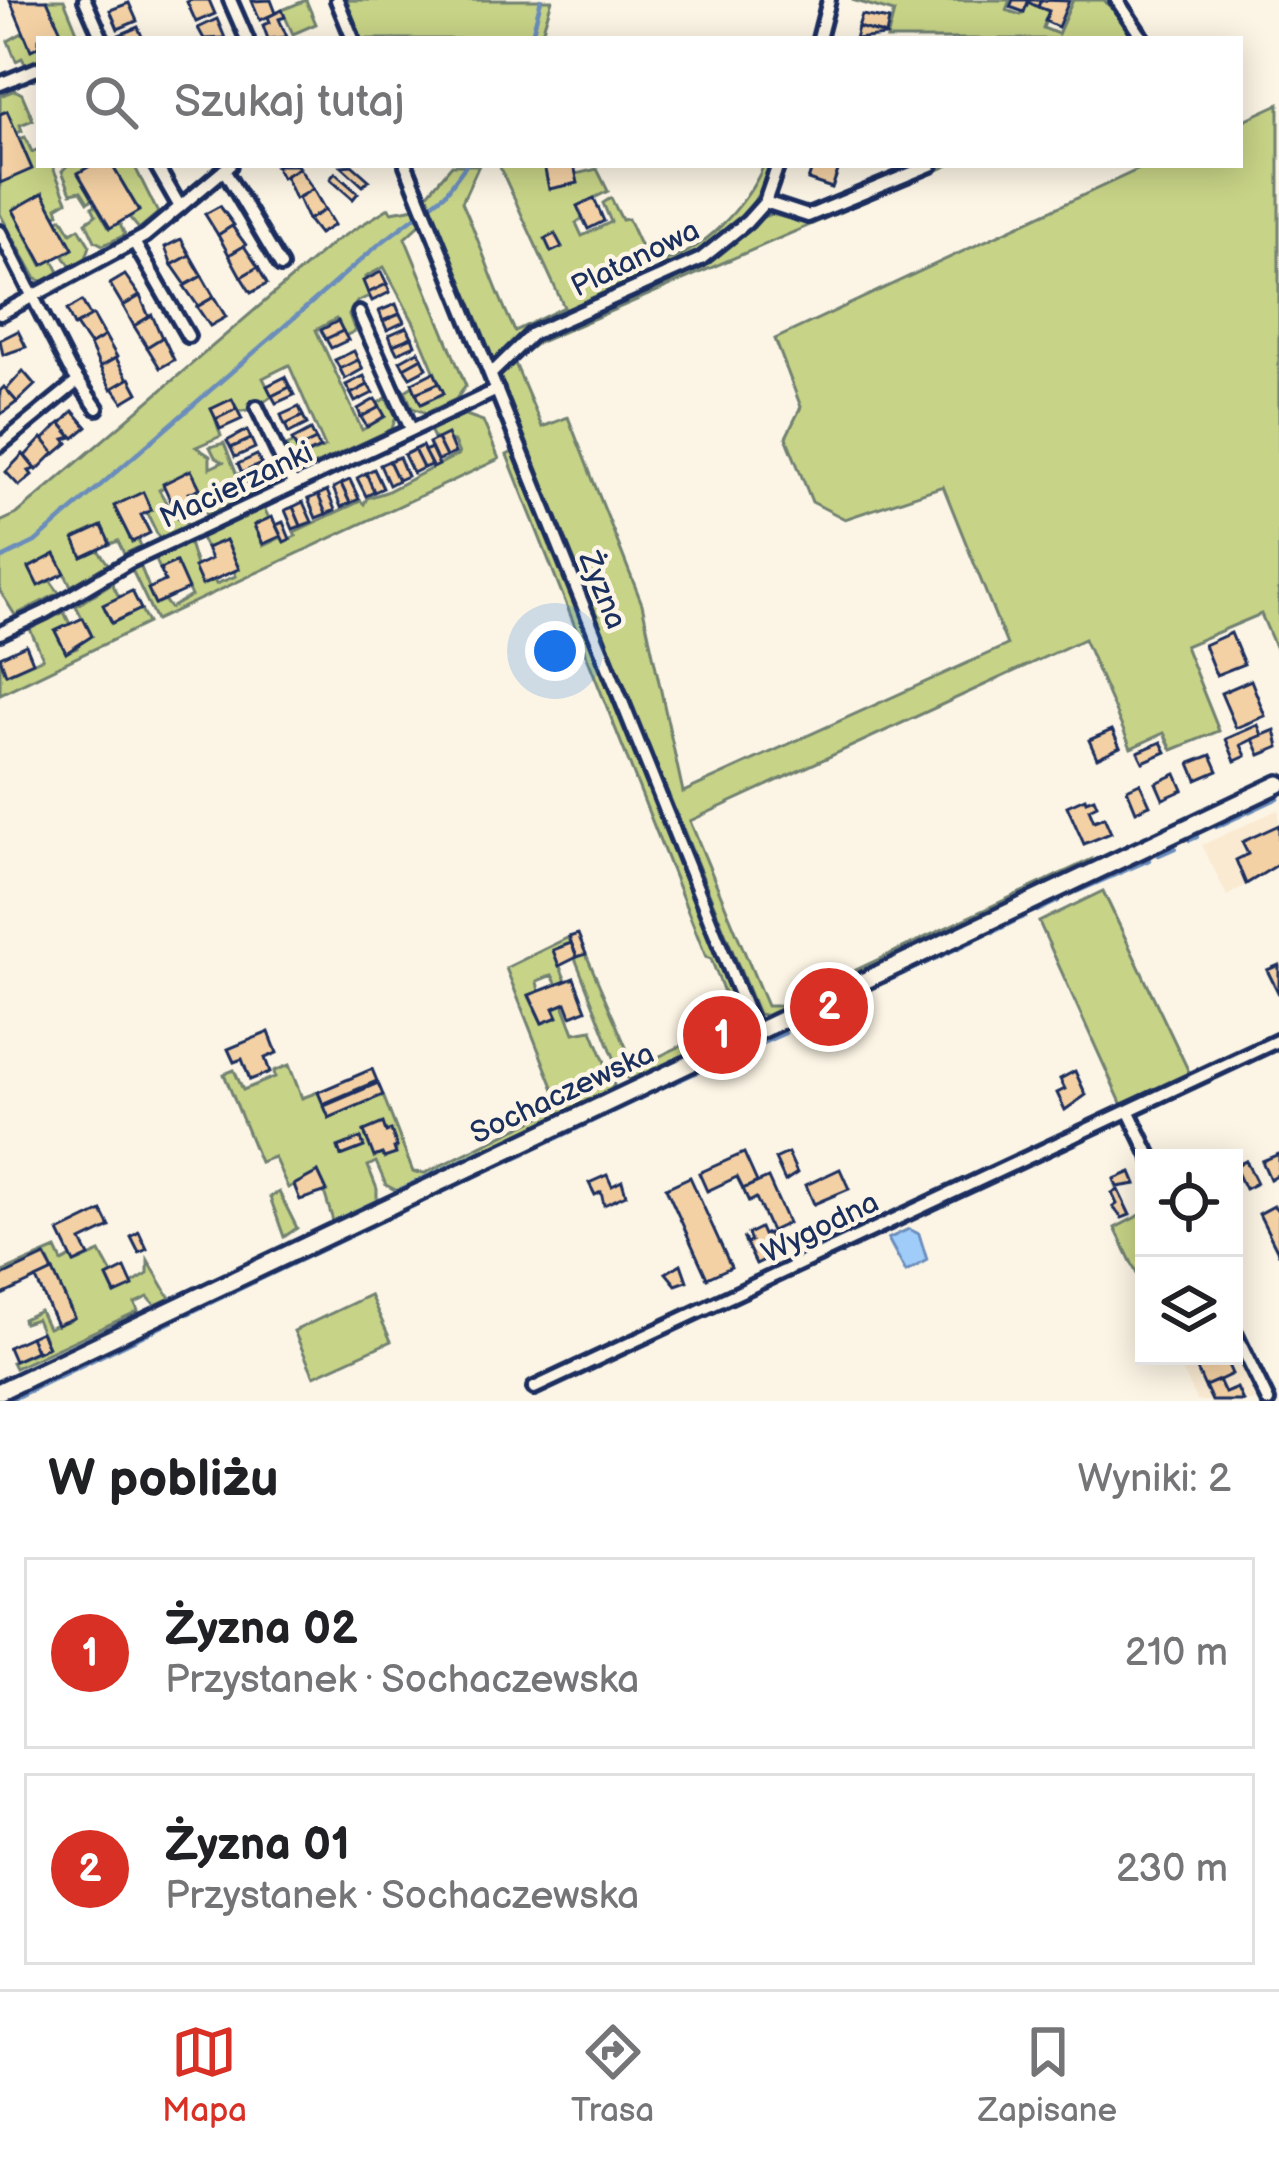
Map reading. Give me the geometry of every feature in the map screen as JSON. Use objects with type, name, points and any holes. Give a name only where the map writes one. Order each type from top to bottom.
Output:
[{"type":"street","points":[[85,0],[101,36]]},
{"type":"street","points":[[230,0],[246,36]]},
{"type":"street","points":[[337,0],[352,36]]},
{"type":"street","points":[[820,36],[829,0]]},
{"type":"street","points":[[1117,0],[1141,36]]},
{"type":"street","points":[[0,84],[36,69]]},
{"type":"street","points":[[158,168],[180,207]]},
{"type":"street","points":[[0,314],[134,242],[226,168]]},
{"type":"street","points":[[228,168],[281,266]]},
{"type":"street","name":"Żyzna","points":[[407,168],[755,1032]]},
{"type":"street","name":"Platanowa","points":[[491,374],[532,334],[701,259],[765,202],[777,168]]},
{"type":"street","points":[[765,202],[808,216],[924,168]]},
{"type":"street","points":[[0,232],[77,382],[97,407]]},
{"type":"street","points":[[134,242],[188,336]]},
{"type":"street","points":[[359,313],[412,429]]},
{"type":"street","points":[[0,445],[77,382]]},
{"type":"street","name":"Macierzanki","points":[[0,633],[137,558],[496,390]]},
{"type":"street","points":[[257,407],[293,484]]},
{"type":"street","name":"Sochaczewska","points":[[0,1391],[1279,784]]},
{"type":"street","name":"Wygodna","points":[[534,1388],[1279,1040]]},
{"type":"street","points":[[1129,1112],[1147,1149]]},
{"type":"street","points":[[1243,1350],[1268,1401]]},
{"type":"shaded area","points":[[1279,809],[1279,865],[1227,896],[1202,845]]},
{"type":"shaded area","points":[[1243,1333],[1275,1401],[1197,1401],[1180,1365],[1243,1365]]},
{"type":"green space","points":[[47,0],[64,0],[79,36],[62,36]]},
{"type":"green space","points":[[306,0],[316,24],[293,34],[282,10]]},
{"type":"green space","points":[[344,0],[552,0],[541,36],[361,36]]},
{"type":"green space","points":[[852,0],[1010,0],[1006,10],[1021,15],[1028,2],[1049,11],[1043,28],[1058,34],[1073,0],[1104,0],[1135,36],[888,36],[894,12]]},
{"type":"green space","points":[[24,32],[31,49],[36,47],[36,63],[27,67],[22,58],[16,61],[8,41]]},
{"type":"green space","points":[[15,90],[22,94],[33,120],[20,125],[22,131],[17,133],[7,111],[0,114],[0,96]]},
{"type":"green space","points":[[1279,104],[1279,656],[1261,614],[1185,646],[1219,731],[1172,750],[1164,733],[1131,748],[1084,639],[690,821],[767,1006],[779,1006],[1090,860],[1085,868],[769,1016],[758,1014],[676,811],[670,812],[500,387],[500,371],[536,341],[707,260],[763,217],[771,214],[805,223],[942,168],[537,343],[514,361],[542,427],[568,417],[642,604],[683,792],[1007,645],[943,486],[845,519],[812,502],[786,437],[801,407],[775,339],[1142,168],[1243,168],[1243,121]]},
{"type":"green space","points":[[25,137],[32,152],[36,150],[36,168],[53,168],[67,201],[57,207],[55,216],[42,194],[13,210],[42,265],[53,260],[59,272],[45,282],[36,279],[0,214],[0,182],[31,169],[19,139]]},
{"type":"green space","points":[[87,168],[78,174],[93,199],[88,202],[81,191],[71,193],[62,171]]},
{"type":"green space","points":[[114,168],[136,168],[158,213],[139,229],[129,217],[139,210]]},
{"type":"green space","points":[[449,168],[478,168],[462,202],[515,331],[564,307],[500,168],[555,168],[576,174],[597,169],[608,191],[578,206],[583,218],[576,223],[582,236],[611,222],[603,203],[611,198],[622,220],[628,219],[646,258],[637,274],[642,279],[525,334],[493,363],[425,197]]},
{"type":"green space","points":[[762,168],[771,168],[744,215],[716,244],[682,264],[664,268],[657,262],[674,258],[706,239],[746,196]]},
{"type":"green space","points":[[96,205],[109,228],[119,222],[125,235],[103,245],[95,241],[86,222],[96,215],[92,207]]},
{"type":"green space","points":[[389,208],[391,212],[416,208],[421,223],[405,238],[466,386],[456,399],[426,413],[412,408],[405,391],[413,386],[421,403],[443,392],[384,267],[365,277],[369,296],[357,302],[349,315],[355,331],[345,336],[336,319],[316,330],[362,430],[385,417],[378,403],[386,398],[396,416],[392,429],[306,469],[294,464],[286,446],[294,443],[301,457],[325,447],[289,365],[263,378],[272,396],[257,406],[237,412],[212,409],[221,436],[196,447],[210,456],[210,468],[223,462],[210,447],[224,443],[237,475],[242,473],[247,483],[276,468],[273,485],[207,515],[190,471],[159,490],[170,509],[188,525],[159,538],[143,493],[115,506],[131,541],[138,539],[141,546],[124,554],[118,541],[110,544],[101,526],[74,538],[82,557],[98,550],[108,564],[71,586],[55,555],[30,567],[50,580],[59,593],[15,615],[0,591],[0,522],[17,514],[334,242]]},
{"type":"green space","points":[[62,218],[71,233],[79,228],[90,246],[86,258],[71,267],[63,255],[73,249],[57,221]]},
{"type":"green space","points":[[463,414],[483,421],[499,459],[156,620],[132,570],[140,565],[155,603],[164,600],[170,608],[191,596],[176,562],[160,569],[155,558],[189,543],[202,585],[236,576],[234,571],[239,568],[226,540],[206,548],[201,538],[264,508],[269,518],[254,526],[263,546],[296,536],[294,532],[361,501],[364,504],[367,498],[459,454],[454,442],[435,440],[430,430]]},
{"type":"green space","points":[[513,452],[743,1017],[743,1026],[738,1028],[507,455]]},
{"type":"green space","points":[[112,583],[119,597],[112,623],[141,609],[148,623],[0,694],[0,660],[7,674],[43,658],[30,629],[64,612],[70,624],[56,631],[66,652],[77,648],[76,643],[91,635],[76,606]]},
{"type":"green space","points":[[1103,891],[1190,1074],[1122,1105],[1039,922]]},
{"type":"green space","points":[[569,937],[571,943],[553,950],[566,981],[557,985],[552,975],[537,981],[539,992],[529,996],[542,1023],[557,1017],[554,1008],[563,1004],[574,1033],[592,1030],[614,1085],[609,1093],[399,1192],[386,1185],[376,1162],[368,1166],[377,1201],[333,1221],[318,1172],[288,1188],[274,1157],[260,1162],[224,1074],[234,1070],[243,1090],[275,1077],[274,1071],[289,1065],[302,1098],[318,1092],[329,1117],[383,1095],[413,1172],[425,1173],[561,1107],[506,968]],"holes":[[[382,1124],[386,1132],[391,1131],[395,1154],[374,1156],[364,1132]]]},
{"type":"green space","points":[[586,954],[635,1068],[731,1022],[734,1029],[629,1080],[617,1065],[575,958]]},
{"type":"green space","points":[[279,1192],[297,1228],[284,1237],[270,1197]]},
{"type":"green space","points":[[1135,1218],[1135,1270],[1115,1228]]},
{"type":"green space","points":[[56,1249],[62,1262],[71,1257],[75,1263],[100,1252],[112,1274],[107,1277],[115,1294],[148,1274],[148,1260],[170,1298],[155,1305],[148,1297],[135,1303],[138,1311],[15,1368],[12,1362],[48,1347],[36,1319],[24,1323],[23,1319],[40,1311],[48,1328],[74,1317],[46,1256],[0,1277],[0,1273]]},
{"type":"green space","points":[[370,1295],[391,1341],[314,1376],[294,1331]]},
{"type":"water","points":[[909,1229],[919,1234],[927,1260],[906,1272],[888,1239]]},
{"type":"building","points":[[10,0],[47,0],[63,36],[36,36],[36,48],[31,50]]},
{"type":"building","points":[[209,0],[215,14],[196,22],[187,2]]},
{"type":"building","points":[[271,0],[276,13],[260,20],[252,1]]},
{"type":"building","points":[[1013,0],[1041,0],[1038,7],[1028,2],[1024,12],[1010,7]]},
{"type":"building","points":[[1041,0],[1069,1],[1058,27],[1045,21],[1049,11],[1038,7]]},
{"type":"building","points":[[129,3],[137,21],[118,29],[110,10]]},
{"type":"building","points":[[282,10],[285,17],[279,19],[287,36],[267,36],[263,25],[270,22],[268,17]]},
{"type":"building","points":[[862,15],[889,20],[886,35],[858,27]]},
{"type":"building","points":[[217,19],[224,36],[202,36],[198,28]]},
{"type":"building","points":[[138,27],[142,36],[120,36]]},
{"type":"building","points":[[858,27],[886,35],[886,36],[856,36]]},
{"type":"building","points":[[7,111],[32,169],[0,183],[0,114]]},
{"type":"building","points":[[87,168],[114,168],[139,211],[110,228],[78,173]]},
{"type":"building","points":[[277,168],[299,168],[282,178]]},
{"type":"building","points":[[299,168],[313,189],[295,199],[285,176]]},
{"type":"building","points":[[343,168],[355,168],[369,180],[363,186]]},
{"type":"building","points":[[545,168],[575,168],[578,183],[549,189]]},
{"type":"building","points":[[812,168],[839,168],[832,188],[808,180]]},
{"type":"building","points":[[335,173],[358,193],[353,199],[330,179]]},
{"type":"building","points":[[313,189],[325,210],[308,220],[298,198]]},
{"type":"building","points":[[43,193],[73,249],[43,265],[13,210]]},
{"type":"building","points":[[594,198],[604,221],[588,229],[577,206]]},
{"type":"building","points":[[220,206],[234,225],[218,235],[205,214]]},
{"type":"building","points":[[325,210],[334,225],[319,234],[308,220]]},
{"type":"building","points":[[232,226],[246,245],[229,255],[218,235]]},
{"type":"building","points":[[555,234],[562,247],[551,252],[545,239]]},
{"type":"building","points":[[181,239],[190,255],[172,265],[165,247]]},
{"type":"building","points":[[244,246],[258,267],[241,277],[229,255]]},
{"type":"building","points":[[190,255],[202,276],[186,285],[172,265]]},
{"type":"building","points":[[258,267],[267,284],[251,293],[241,277]]},
{"type":"building","points":[[381,272],[387,284],[368,293],[363,281]]},
{"type":"building","points":[[125,275],[140,296],[123,306],[110,284]]},
{"type":"building","points":[[202,276],[214,297],[198,306],[184,286]]},
{"type":"building","points":[[387,284],[390,292],[372,301],[368,293]]},
{"type":"building","points":[[140,296],[149,317],[134,326],[123,306]]},
{"type":"building","points":[[214,297],[226,317],[210,326],[197,307]]},
{"type":"building","points":[[82,301],[91,317],[74,326],[67,310]]},
{"type":"building","points":[[396,304],[400,314],[383,321],[379,311]]},
{"type":"building","points":[[400,314],[404,322],[387,330],[383,321]]},
{"type":"building","points":[[93,315],[105,336],[90,345],[76,325]]},
{"type":"building","points":[[152,315],[162,338],[147,347],[134,326]]},
{"type":"building","points":[[338,321],[343,331],[326,339],[321,330]]},
{"type":"building","points":[[407,327],[412,337],[393,345],[389,335]]},
{"type":"building","points":[[18,331],[26,347],[3,355],[0,340]]},
{"type":"building","points":[[343,331],[348,340],[331,348],[326,339]]},
{"type":"building","points":[[105,336],[117,357],[100,367],[90,345]]},
{"type":"building","points":[[163,337],[174,360],[160,368],[147,347]]},
{"type":"building","points":[[412,337],[415,345],[397,353],[393,345]]},
{"type":"building","points":[[354,351],[358,360],[340,369],[335,360]]},
{"type":"building","points":[[418,351],[422,358],[404,368],[400,361]]},
{"type":"building","points":[[116,358],[128,379],[111,389],[100,367]]},
{"type":"building","points":[[422,358],[427,368],[410,377],[404,368]]},
{"type":"building","points":[[358,360],[363,369],[345,379],[340,369]]},
{"type":"building","points":[[23,371],[35,385],[17,402],[6,390]]},
{"type":"building","points":[[434,372],[439,383],[416,393],[412,383]]},
{"type":"building","points":[[364,376],[368,385],[351,394],[346,385]]},
{"type":"building","points":[[285,377],[290,387],[272,396],[267,386]]},
{"type":"building","points":[[130,378],[138,393],[123,402],[113,388]]},
{"type":"building","points":[[439,383],[444,393],[421,404],[416,393]]},
{"type":"building","points":[[368,385],[373,393],[355,402],[351,394]]},
{"type":"building","points":[[4,387],[17,402],[0,415],[0,391]]},
{"type":"building","points":[[290,387],[294,395],[276,403],[272,396]]},
{"type":"building","points":[[232,399],[237,409],[216,419],[211,409]]},
{"type":"building","points":[[375,399],[380,407],[361,417],[358,409]]},
{"type":"building","points":[[299,407],[303,416],[285,425],[281,415]]},
{"type":"building","points":[[380,407],[385,416],[367,427],[361,417]]},
{"type":"building","points":[[237,409],[242,419],[220,429],[216,419]]},
{"type":"building","points":[[73,411],[87,427],[74,438],[61,424]]},
{"type":"building","points":[[303,416],[307,424],[289,433],[285,425]]},
{"type":"building","points":[[60,423],[72,437],[55,454],[43,440]]},
{"type":"building","points":[[247,430],[251,439],[231,448],[227,441]]},
{"type":"building","points":[[311,430],[316,440],[297,449],[292,440]]},
{"type":"building","points":[[447,434],[455,453],[446,457],[437,439]]},
{"type":"building","points":[[42,438],[54,453],[37,470],[25,456]]},
{"type":"building","points":[[251,439],[255,448],[235,457],[231,448]]},
{"type":"building","points":[[437,439],[446,457],[437,461],[429,443]]},
{"type":"building","points":[[316,440],[320,448],[301,457],[297,449]]},
{"type":"building","points":[[422,446],[431,465],[423,468],[414,450]]},
{"type":"building","points":[[431,448],[439,465],[433,468],[424,451]]},
{"type":"building","points":[[414,450],[423,468],[413,473],[404,455]]},
{"type":"building","points":[[23,454],[35,469],[19,486],[6,472]]},
{"type":"building","points":[[257,455],[261,464],[242,473],[238,464]]},
{"type":"building","points":[[399,457],[407,476],[398,480],[389,461]]},
{"type":"building","points":[[389,461],[398,480],[389,485],[380,465]]},
{"type":"building","points":[[261,464],[266,474],[246,483],[242,473]]},
{"type":"building","points":[[374,469],[383,488],[374,492],[366,473]]},
{"type":"building","points":[[191,470],[200,488],[189,493],[197,510],[179,519],[163,484]]},
{"type":"building","points":[[366,473],[374,492],[366,496],[357,478]]},
{"type":"building","points":[[350,480],[359,499],[350,503],[341,484]]},
{"type":"building","points":[[341,484],[350,503],[341,507],[333,488]]},
{"type":"building","points":[[327,491],[335,510],[326,514],[318,495]]},
{"type":"building","points":[[143,492],[151,510],[141,515],[150,533],[132,542],[114,506]]},
{"type":"building","points":[[318,495],[326,514],[316,518],[308,499]]},
{"type":"building","points":[[303,502],[312,522],[301,526],[293,507]]},
{"type":"building","points":[[293,507],[301,526],[293,529],[285,510]]},
{"type":"building","points":[[272,517],[281,536],[263,544],[254,525]]},
{"type":"building","points":[[283,522],[290,539],[284,542],[276,525]]},
{"type":"building","points":[[102,526],[110,544],[82,557],[74,539]]},
{"type":"building","points":[[226,540],[239,569],[202,585],[194,567],[211,559],[206,548]]},
{"type":"building","points":[[55,554],[65,573],[38,586],[29,568]]},
{"type":"building","points":[[176,562],[188,589],[155,604],[148,589],[165,581],[160,569]]},
{"type":"building","points":[[132,591],[141,609],[112,623],[103,605]]},
{"type":"building","points":[[83,618],[92,636],[66,653],[55,631]]},
{"type":"building","points":[[1231,633],[1244,664],[1216,675],[1204,645]]},
{"type":"building","points":[[26,645],[33,662],[6,674],[0,657]]},
{"type":"building","points":[[1251,680],[1265,716],[1236,728],[1221,693]]},
{"type":"building","points":[[1258,725],[1262,735],[1241,745],[1246,756],[1235,761],[1226,739]]},
{"type":"building","points":[[1112,730],[1120,747],[1097,758],[1089,740]]},
{"type":"building","points":[[1275,730],[1279,747],[1260,755],[1253,739]]},
{"type":"building","points":[[1161,742],[1166,752],[1143,762],[1138,752]]},
{"type":"building","points":[[1211,755],[1218,771],[1197,780],[1190,763]]},
{"type":"building","points":[[1176,774],[1183,790],[1163,799],[1156,783]]},
{"type":"building","points":[[1140,783],[1150,805],[1136,811],[1127,789]]},
{"type":"building","points":[[1094,798],[1097,805],[1089,809],[1094,821],[1104,817],[1111,833],[1084,844],[1067,806]]},
{"type":"building","points":[[1279,825],[1279,864],[1246,884],[1236,860],[1248,854],[1242,842]]},
{"type":"building","points":[[578,934],[586,954],[577,957],[569,937]]},
{"type":"building","points":[[571,943],[577,957],[559,966],[553,950]]},
{"type":"building","points":[[1279,965],[1279,994],[1267,970]]},
{"type":"building","points":[[574,978],[586,1010],[571,1016],[566,1003],[554,1008],[558,1017],[542,1023],[529,995]]},
{"type":"building","points":[[269,1032],[277,1053],[265,1058],[270,1072],[250,1080],[242,1059],[234,1062],[228,1049]]},
{"type":"building","points":[[372,1069],[377,1081],[323,1104],[318,1092]]},
{"type":"building","points":[[1075,1071],[1086,1095],[1065,1110],[1057,1093],[1065,1089],[1060,1079]]},
{"type":"building","points":[[378,1083],[383,1095],[329,1118],[324,1106]]},
{"type":"building","points":[[383,1123],[386,1132],[391,1130],[396,1154],[374,1157],[364,1131]]},
{"type":"building","points":[[361,1138],[364,1147],[341,1156],[338,1147]]},
{"type":"building","points":[[744,1153],[757,1182],[743,1189],[737,1177],[707,1191],[699,1173]]},
{"type":"building","points":[[788,1153],[797,1173],[785,1181],[775,1159]]},
{"type":"building","points":[[1279,1154],[1279,1179],[1277,1175],[1270,1179],[1262,1161]]},
{"type":"building","points":[[1243,1162],[1257,1183],[1245,1189],[1243,1185]]},
{"type":"building","points":[[840,1169],[849,1189],[814,1204],[806,1185]]},
{"type":"building","points":[[318,1172],[327,1191],[300,1200],[294,1185]]},
{"type":"building","points":[[1131,1172],[1135,1184],[1117,1187],[1114,1179]]},
{"type":"building","points":[[607,1175],[612,1186],[622,1181],[626,1195],[604,1205],[601,1192],[595,1195],[589,1183]]},
{"type":"building","points":[[690,1177],[731,1267],[707,1278],[666,1188]]},
{"type":"building","points":[[768,1178],[788,1223],[771,1231],[756,1198],[749,1202],[743,1189]]},
{"type":"building","points":[[1118,1190],[1130,1215],[1122,1218],[1113,1207],[1117,1204],[1112,1193]]},
{"type":"building","points":[[1274,1206],[1279,1212],[1279,1254],[1259,1214]]},
{"type":"building","points":[[102,1211],[110,1227],[81,1241],[89,1256],[74,1263],[59,1232]]},
{"type":"building","points":[[760,1228],[778,1253],[756,1264],[743,1237],[751,1241],[748,1234]]},
{"type":"building","points":[[139,1232],[147,1249],[139,1253],[131,1237]]},
{"type":"building","points":[[45,1256],[53,1271],[0,1296],[0,1277]]},
{"type":"building","points":[[681,1264],[687,1281],[676,1285],[666,1273]]},
{"type":"building","points":[[125,1268],[133,1286],[115,1294],[107,1277]]},
{"type":"building","points":[[53,1271],[74,1318],[57,1325],[36,1279]]},
{"type":"building","points":[[41,1332],[48,1347],[37,1352],[30,1337]]},
{"type":"building","points":[[30,1337],[36,1351],[14,1361],[8,1347]]},
{"type":"building","points":[[1195,1365],[1228,1365],[1232,1374],[1205,1387]]},
{"type":"building","points":[[1219,1380],[1225,1393],[1237,1388],[1243,1401],[1212,1401],[1205,1386]]},
{"type":"waterway","points":[[532,36],[541,0]]},
{"type":"waterway","points":[[0,559],[35,542],[377,246],[445,194],[464,168]]},
{"type":"waterway","points":[[1216,827],[1278,798]]},
{"type":"waterway","points":[[1190,840],[1197,837]]},
{"type":"waterway","points":[[1159,855],[1175,848]]},
{"type":"waterway","points":[[1076,892],[1149,860]]},
{"type":"waterway","points":[[1037,911],[1058,901]]},
{"type":"waterway","points":[[993,932],[1025,916]]},
{"type":"waterway","points":[[885,982],[973,941]]},
{"type":"waterway","points":[[800,1026],[869,991]]},
{"type":"waterway","points":[[751,1048],[785,1033]]},
{"type":"waterway","points":[[669,1085],[734,1055]]},
{"type":"waterway","points":[[553,1140],[647,1095]]},
{"type":"waterway","points":[[397,1191],[481,1151]]},
{"type":"waterway","points":[[497,1166],[526,1153]]},
{"type":"waterway","points":[[187,1314],[482,1173]]},
{"type":"waterway","points":[[337,1220],[377,1201]]},
{"type":"waterway","points":[[8,1401],[173,1321]]},
{"type":"place","name":"Żyzna 01","points":[[829,1007]]},
{"type":"place","name":"Żyzna 02","points":[[722,1035]]}]
